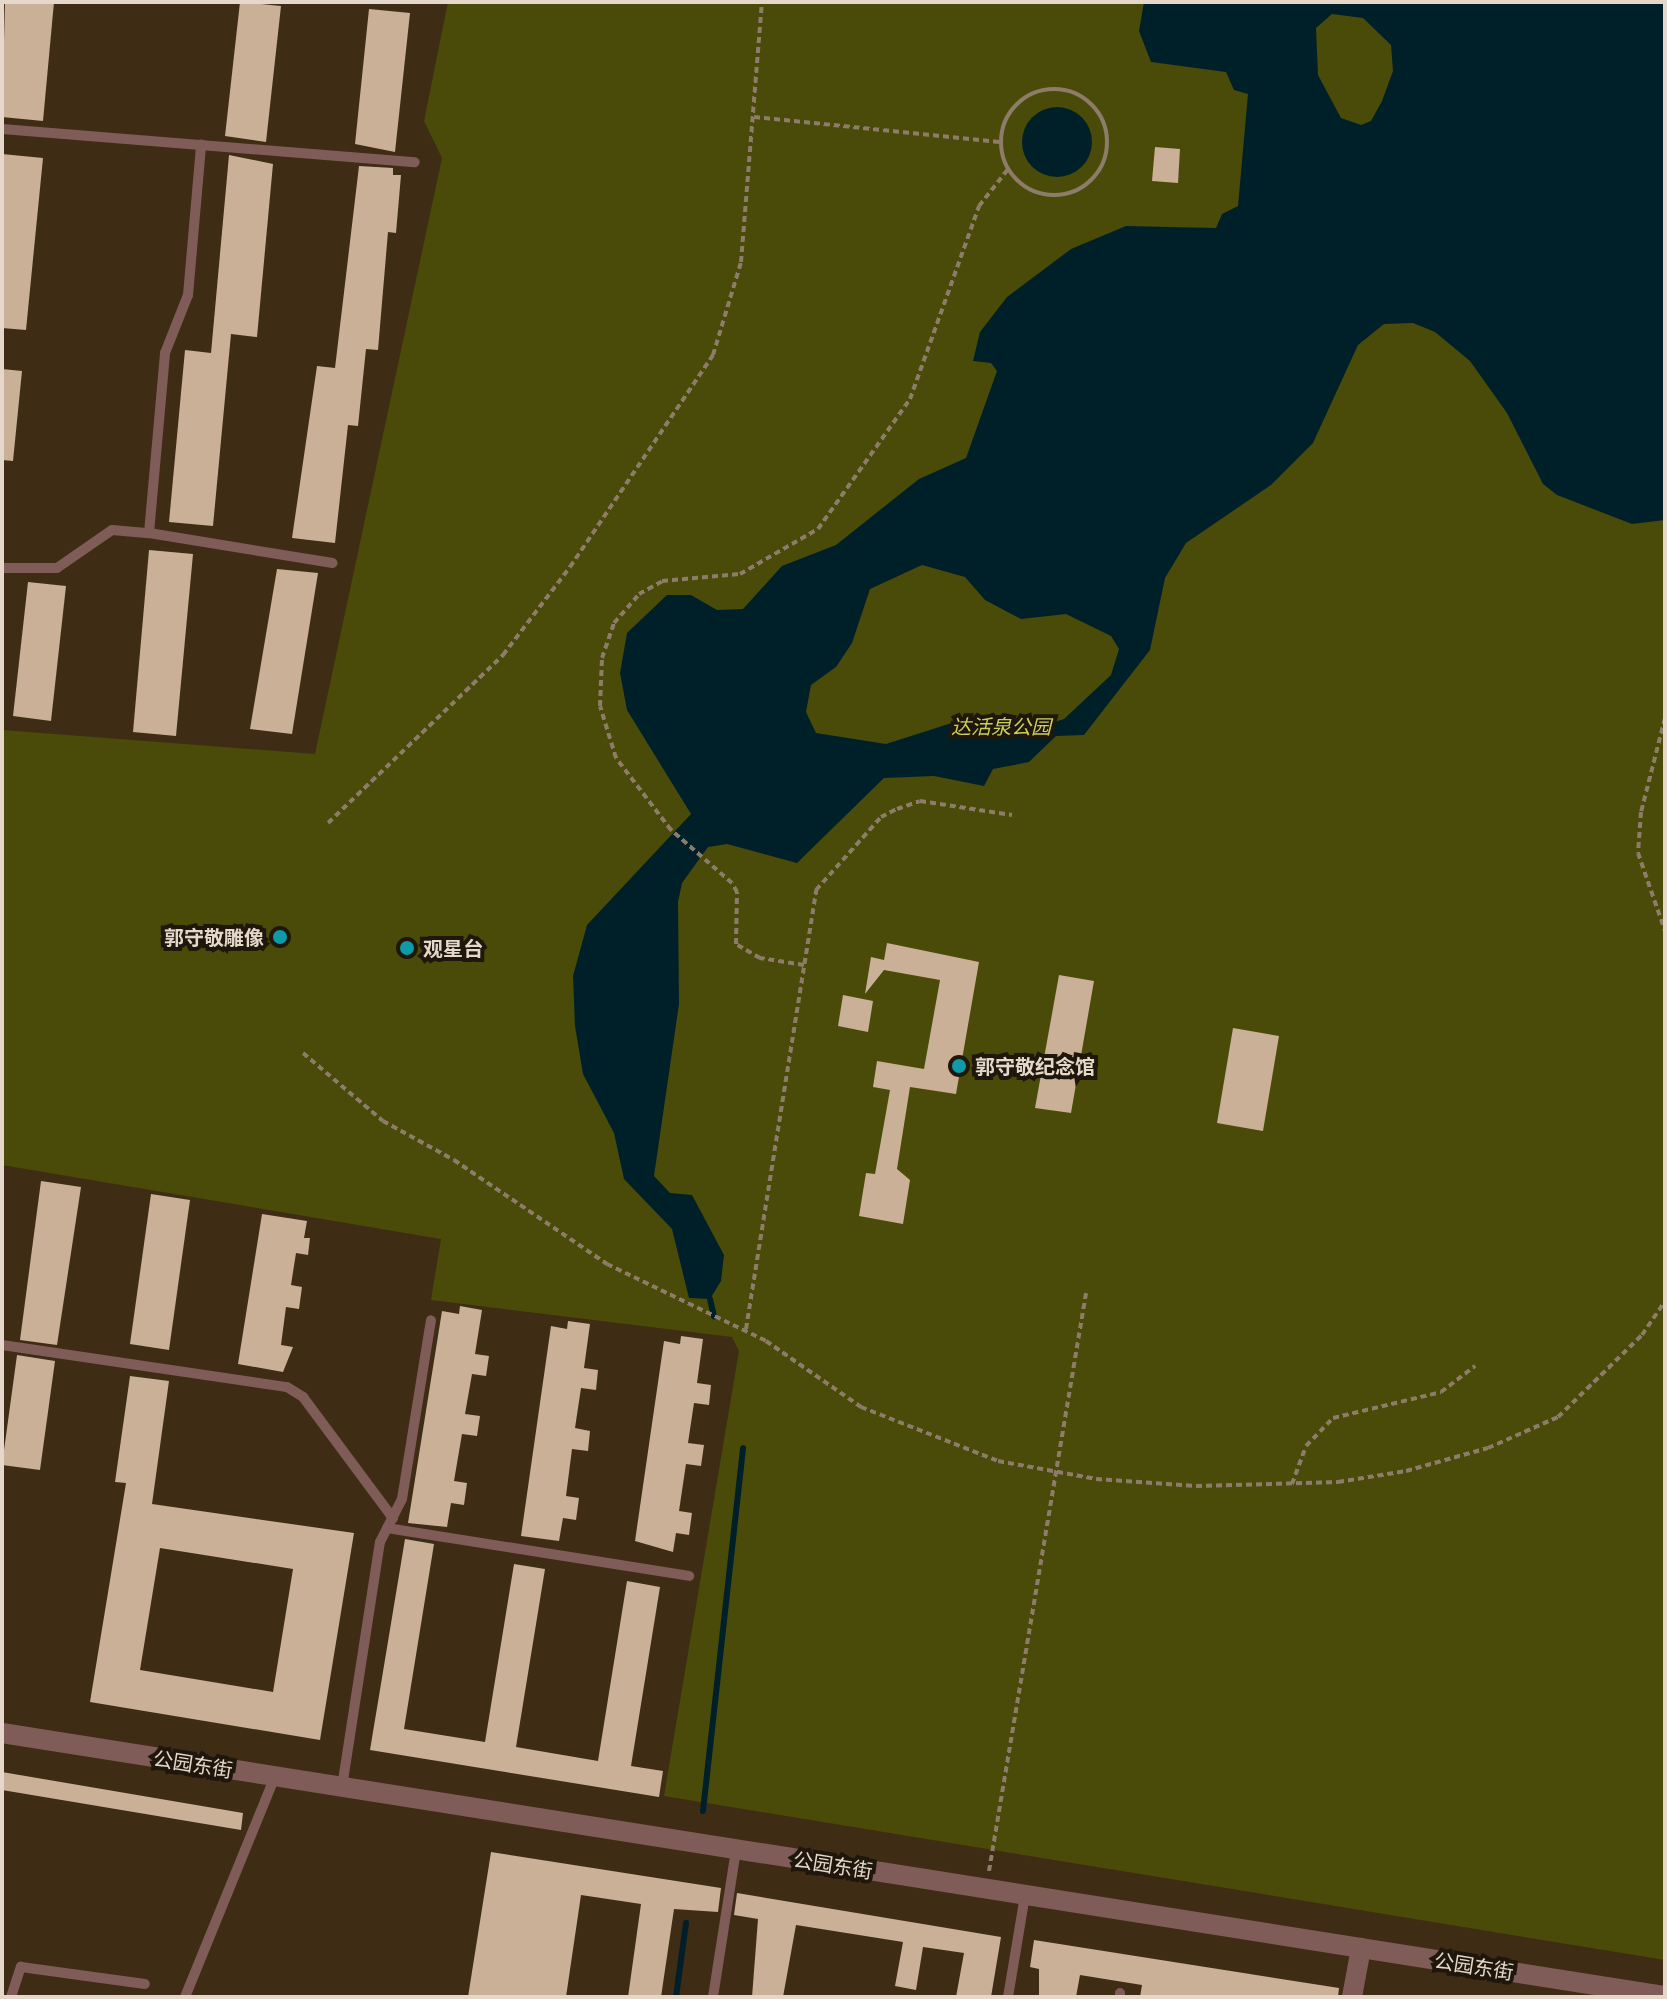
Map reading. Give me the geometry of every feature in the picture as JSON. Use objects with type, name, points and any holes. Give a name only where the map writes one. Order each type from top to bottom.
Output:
[{"type":"street","name":"公园东街","points":[[2,1733],[1665,1996]]},
{"type":"street","points":[[1352,1997],[1361,1948]]},
{"type":"lane","points":[[2,129],[415,162]]},
{"type":"lane","points":[[149,533],[165,353],[188,295],[201,145]]},
{"type":"lane","points":[[2,568],[57,568],[112,530],[149,533],[333,563]]},
{"type":"lane","points":[[342,1787],[390,1523],[402,1499],[431,1320]]},
{"type":"lane","points":[[2,1345],[287,1387],[303,1397],[390,1523],[689,1576]]},
{"type":"lane","points":[[185,1997],[275,1776]]},
{"type":"lane","points":[[713,1997],[736,1850]]},
{"type":"lane","points":[[1008,1997],[1025,1895]]},
{"type":"lane","points":[[11,1997],[21,1967],[145,1984]]},
{"type":"path","points":[[328,823],[503,655],[570,567],[713,355],[737,285],[762,2]]},
{"type":"path","points":[[1045,90],[1082,97],[1105,126],[1103,163],[1079,189],[1044,194],[1020,183],[1009,168],[1002,142],[1012,111],[1045,90]]},
{"type":"path","points":[[753,117],[1002,142]]},
{"type":"path","points":[[804,965],[744,953],[734,935],[737,892],[671,830],[616,758],[603,727],[599,677],[614,623],[639,594],[662,581],[740,574],[818,529],[899,421],[979,206],[1009,168]]},
{"type":"path","points":[[1665,718],[1641,812],[1638,853],[1665,931]]},
{"type":"path","points":[[746,1330],[816,890],[881,817],[920,801],[1012,815]]},
{"type":"path","points":[[303,1053],[383,1121],[454,1160],[607,1264],[746,1330],[861,1407],[971,1452],[1056,1472],[1141,1484],[1292,1484],[1406,1471],[1488,1448],[1558,1417],[1632,1346],[1665,1301]]},
{"type":"path","points":[[986,1889],[1086,1293]]},
{"type":"path","points":[[1292,1484],[1306,1446],[1333,1418],[1441,1392],[1475,1366]]},
{"type":"green space","name":"达活泉公园","points":[[448,2],[1665,2],[1665,1960],[664,1796],[739,1351],[732,1337],[431,1300],[441,1239],[2,1165],[2,730],[315,754],[442,158],[424,121]]},
{"type":"water","points":[[1144,2],[1665,2],[1665,520],[1632,524],[1557,495],[1543,484],[1507,413],[1470,361],[1435,332],[1413,323],[1384,324],[1358,345],[1313,443],[1271,485],[1186,543],[1165,578],[1150,650],[1084,735],[1056,736],[1029,762],[993,769],[984,786],[934,776],[884,778],[797,863],[727,844],[708,847],[682,883],[678,902],[679,1004],[654,1176],[670,1193],[692,1195],[724,1255],[721,1281],[710,1299],[689,1298],[672,1229],[624,1179],[614,1133],[583,1074],[575,1026],[573,976],[587,925],[691,814],[627,710],[620,673],[627,633],[667,595],[691,595],[717,610],[743,609],[782,566],[836,545],[919,479],[966,458],[997,371],[991,363],[973,361],[980,332],[1007,297],[1071,249],[1126,226],[1216,228],[1222,214],[1238,206],[1248,94],[1234,90],[1226,72],[1151,62],[1139,31]],"holes":[[[1332,14],[1363,18],[1391,45],[1393,71],[1382,101],[1371,121],[1361,125],[1341,118],[1318,75],[1316,28]],[[922,565],[965,577],[985,600],[1021,619],[1066,614],[1111,636],[1119,649],[1111,675],[1064,719],[1021,733],[995,732],[961,720],[886,744],[816,733],[806,712],[811,685],[836,667],[852,643],[870,589]]]},
{"type":"water","points":[[1057,107],[1082,117],[1092,142],[1082,167],[1057,177],[1032,167],[1022,142],[1032,117]]},
{"type":"building","points":[[5,2],[54,2],[43,121],[2,117]]},
{"type":"building","points":[[240,2],[281,6],[266,142],[225,136]]},
{"type":"building","points":[[369,9],[410,13],[395,152],[355,144]]},
{"type":"building","points":[[1155,147],[1180,149],[1178,183],[1152,181]]},
{"type":"building","points":[[2,154],[43,158],[26,330],[2,328]]},
{"type":"building","points":[[229,155],[273,164],[257,337],[231,334],[213,526],[169,522],[185,350],[211,353]]},
{"type":"building","points":[[359,166],[393,168],[393,175],[401,175],[396,233],[388,232],[378,350],[366,349],[358,426],[348,425],[335,543],[292,538],[317,366],[335,368]]},
{"type":"building","points":[[2,369],[22,371],[13,461],[2,460]]},
{"type":"building","points":[[149,550],[193,554],[176,736],[133,732]]},
{"type":"building","points":[[277,569],[318,573],[292,734],[250,729]]},
{"type":"building","points":[[28,582],[66,586],[51,721],[13,716]]},
{"type":"building","points":[[887,943],[979,962],[956,1094],[910,1087],[897,1169],[910,1180],[903,1224],[859,1216],[866,1173],[875,1174],[890,1090],[873,1087],[877,1061],[924,1069],[940,980],[884,970],[865,994],[871,957],[884,960]]},
{"type":"building","points":[[1059,975],[1094,981],[1071,1113],[1035,1108]]},
{"type":"building","points":[[843,995],[873,1001],[868,1032],[838,1026]]},
{"type":"building","points":[[1233,1028],[1279,1036],[1263,1131],[1217,1123]]},
{"type":"building","points":[[41,1181],[81,1187],[57,1345],[20,1340]]},
{"type":"building","points":[[151,1194],[190,1200],[169,1350],[130,1344]]},
{"type":"building","points":[[262,1214],[307,1221],[304,1238],[310,1238],[308,1255],[296,1253],[291,1285],[302,1287],[299,1309],[286,1307],[281,1345],[293,1347],[283,1372],[238,1364]]},
{"type":"building","points":[[460,1306],[482,1310],[475,1354],[489,1356],[486,1376],[472,1374],[465,1414],[480,1416],[477,1436],[462,1434],[454,1481],[467,1483],[464,1505],[451,1503],[447,1527],[408,1523],[442,1311],[459,1314]]},
{"type":"building","points":[[568,1321],[590,1324],[584,1368],[598,1370],[596,1390],[581,1388],[575,1428],[590,1431],[588,1451],[572,1449],[566,1496],[579,1498],[576,1520],[563,1518],[559,1541],[521,1536],[551,1326],[567,1329]]},
{"type":"building","points":[[681,1336],[703,1339],[697,1383],[711,1385],[709,1405],[694,1403],[688,1443],[704,1445],[701,1466],[686,1464],[679,1511],[692,1513],[689,1535],[676,1533],[673,1552],[635,1541],[664,1341],[680,1344]]},
{"type":"building","points":[[17,1355],[55,1361],[40,1470],[2,1465]]},
{"type":"building","points":[[130,1376],[169,1381],[152,1504],[354,1533],[320,1740],[90,1702],[126,1483],[115,1482]],"holes":[[[160,1548],[293,1569],[273,1692],[140,1670]]]},
{"type":"building","points":[[405,1539],[434,1544],[404,1729],[485,1742],[514,1564],[545,1569],[516,1747],[598,1761],[627,1581],[660,1587],[631,1766],[663,1771],[659,1797],[370,1750]]},
{"type":"building","points":[[2,1772],[243,1813],[241,1830],[2,1790]]},
{"type":"building","points":[[491,1852],[721,1888],[718,1912],[674,1909],[661,1997],[628,1997],[641,1904],[581,1895],[566,1997],[468,1997]]},
{"type":"building","points":[[737,1893],[1001,1937],[991,1997],[956,1997],[964,1953],[923,1947],[916,1990],[895,1986],[903,1942],[796,1925],[783,1997],[752,1997],[758,1919],[734,1915]]},
{"type":"building","points":[[1034,1940],[1339,1988],[1338,1997],[1140,1997],[1142,1985],[1080,1975],[1076,1997],[1039,1997],[1039,1969],[1030,1967]]},
{"type":"waterway","points":[[710,1299],[714,1317]]},
{"type":"waterway","points":[[703,1811],[743,1448]]},
{"type":"waterway","points":[[676,1997],[686,1923]]},
{"type":"place","name":"郭守敬雕像","points":[[280,937]]},
{"type":"place","name":"观星台","points":[[407,948]]},
{"type":"place","name":"郭守敬纪念馆","points":[[959,1066]]}]
